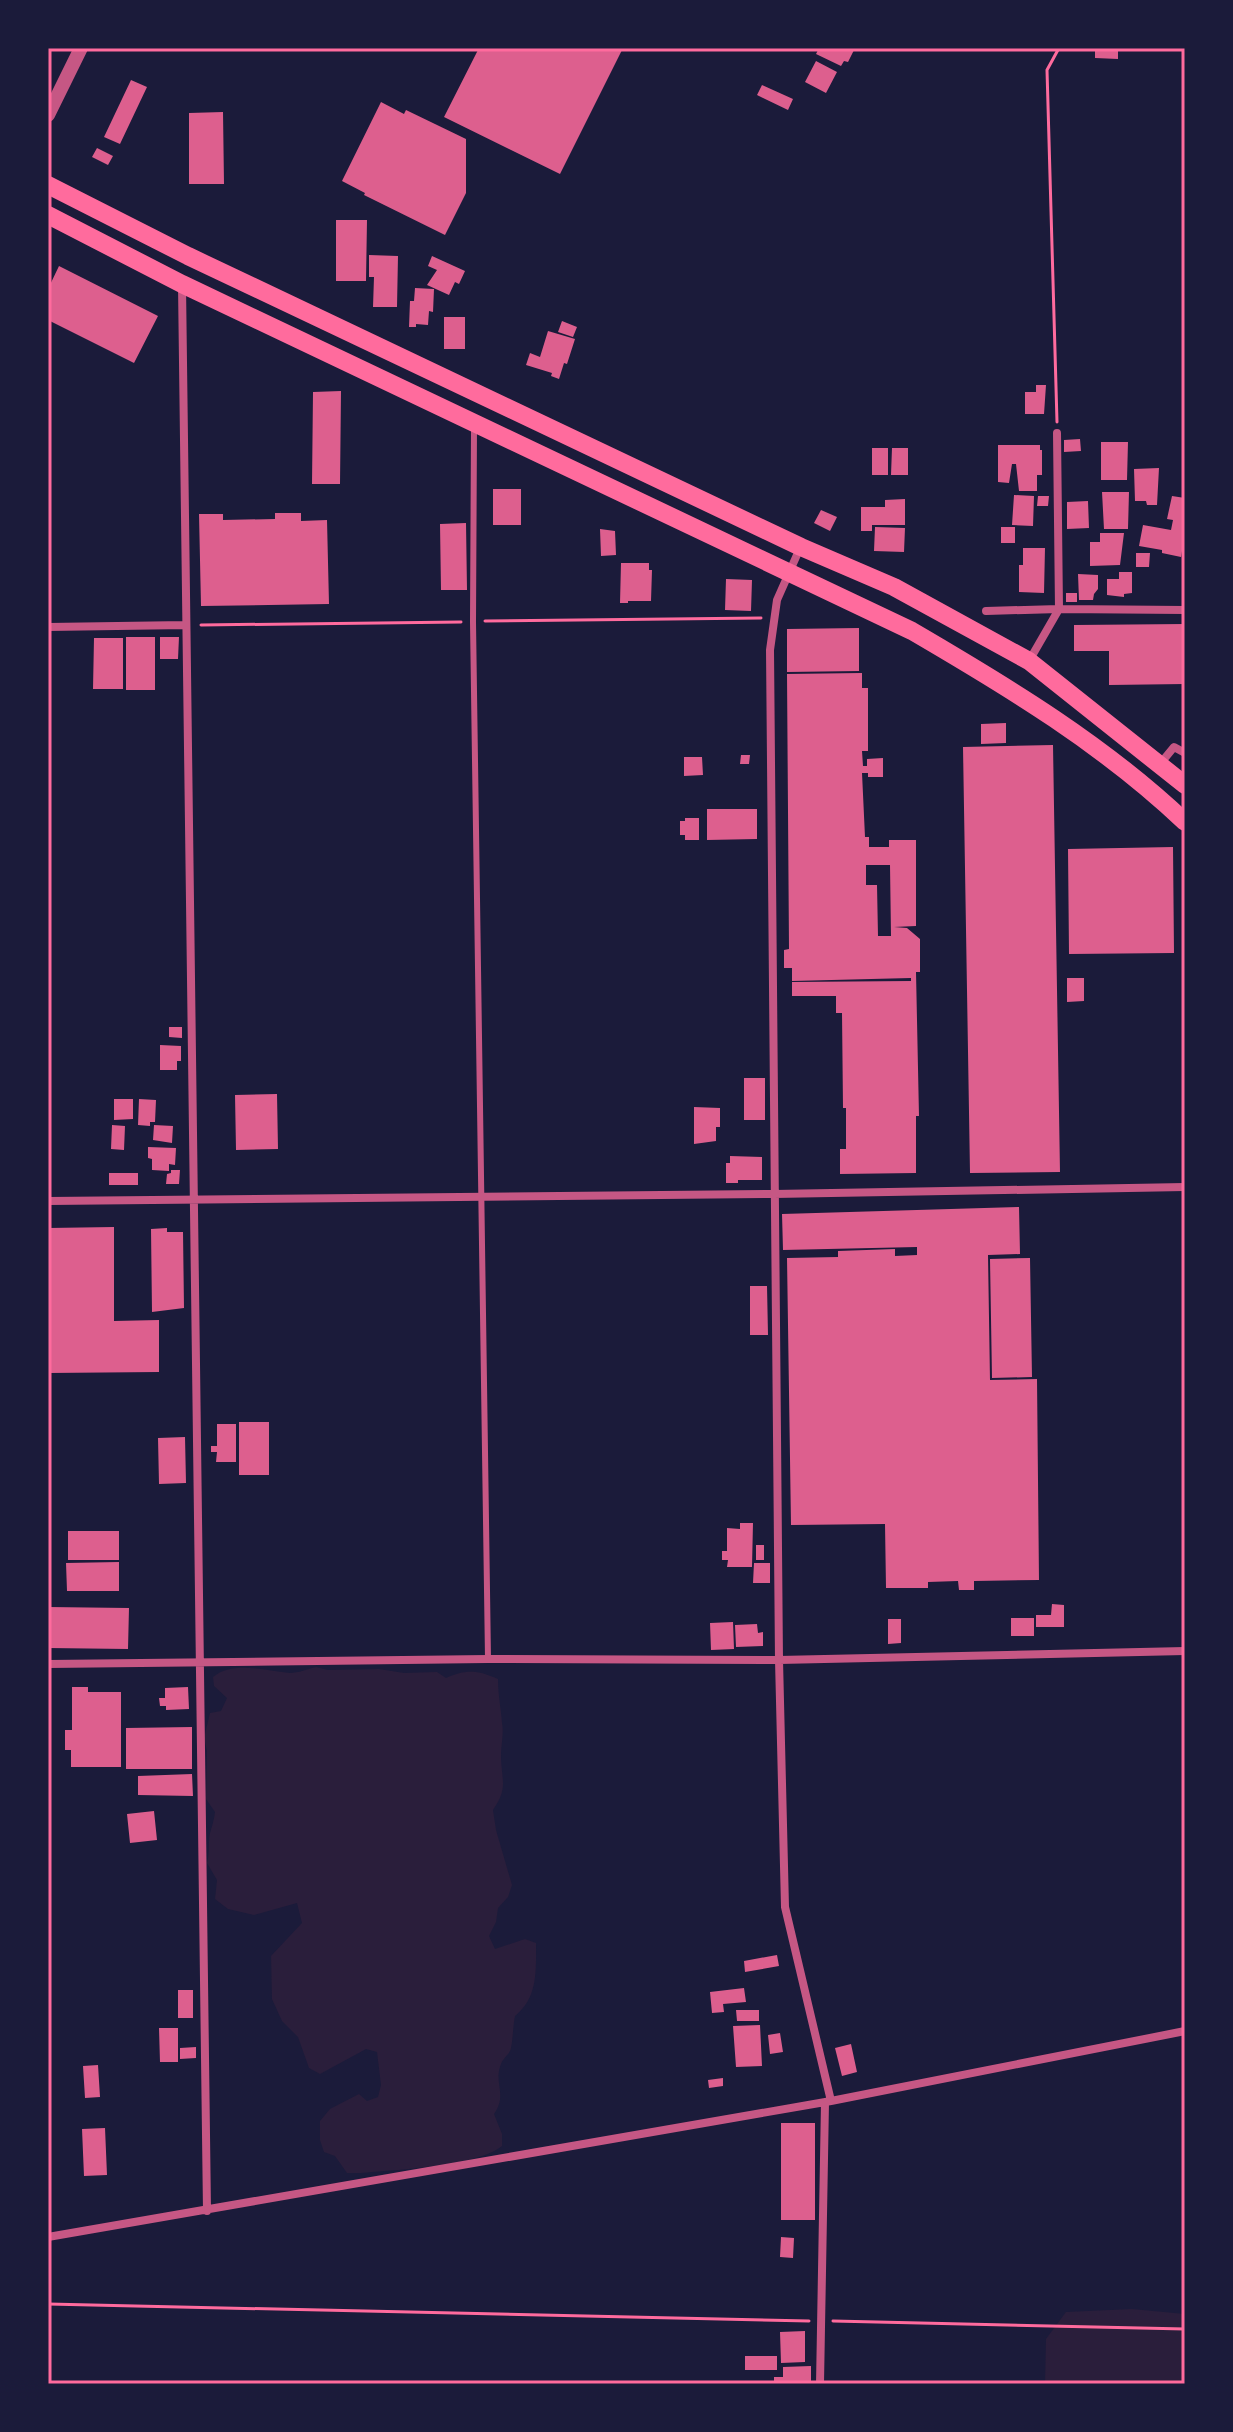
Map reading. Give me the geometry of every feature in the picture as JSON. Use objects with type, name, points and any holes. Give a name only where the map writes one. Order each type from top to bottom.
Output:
[{"type":"highway","points":[[48,185],[188,256],[801,547],[894,587],[1029,661],[1185,785]]},
{"type":"highway","points":[[48,215],[182,284],[474,425],[912,631],[1014,690],[1111,761],[1185,822]]},
{"type":"street","points":[[48,115],[81,48]]},
{"type":"street","points":[[182,284],[207,2211]]},
{"type":"street","points":[[1029,661],[1059,609],[1057,433]]},
{"type":"street","points":[[801,547],[777,600],[770,650],[774,1194],[785,1907],[828,2101],[820,2384]]},
{"type":"street","points":[[986,611],[1185,610]]},
{"type":"street","points":[[48,627],[186,625]]},
{"type":"street","points":[[1160,764],[1174,747],[1185,753]]},
{"type":"street","points":[[48,1201],[1185,1187]]},
{"type":"street","points":[[48,1664],[488,1659],[779,1660],[1185,1651]]},
{"type":"street","points":[[48,2237],[828,2101],[1185,2031]]},
{"type":"lane","points":[[474,425],[473,622],[488,1659]]},
{"type":"path","points":[[1057,433],[1047,70],[1059,48]]},
{"type":"path","points":[[48,2304],[1185,2329]]},
{"type":"shaded area","points":[[316,1667],[328,1670],[437,1672],[446,1678],[472,1672],[498,1679],[503,1727],[503,1783],[493,1810],[512,1885],[508,1897],[498,1908],[489,1936],[495,1949],[525,1939],[536,1943],[536,1964],[532,1992],[523,2009],[515,2016],[511,2048],[499,2071],[500,2100],[494,2114],[502,2134],[502,2146],[490,2153],[456,2163],[347,2173],[335,2156],[324,2152],[320,2140],[320,2121],[330,2109],[359,2094],[367,2101],[378,2097],[381,2085],[377,2052],[366,2049],[320,2074],[309,2068],[298,2037],[282,2021],[272,1999],[271,1956],[302,1923],[297,1903],[254,1915],[228,1909],[215,1899],[217,1880],[207,1863],[215,1812],[206,1799],[207,1751],[204,1738],[210,1713],[221,1711],[227,1698],[214,1686],[213,1677],[240,1668],[290,1673]]},
{"type":"shaded area","points":[[1132,2309],[1185,2314],[1185,2384],[1045,2384],[1046,2339],[1066,2312]]},
{"type":"building","points":[[479,48],[623,48],[560,174],[444,117]]},
{"type":"building","points":[[819,48],[855,48],[848,62],[844,61],[841,66],[816,54]]},
{"type":"building","points":[[1095,48],[1118,48],[1118,59],[1095,58]]},
{"type":"building","points":[[816,61],[837,72],[826,93],[805,82]]},
{"type":"building","points":[[131,80],[147,87],[120,144],[104,137]]},
{"type":"building","points":[[762,85],[793,99],[788,110],[757,95]]},
{"type":"building","points":[[381,102],[404,114],[406,110],[466,139],[466,193],[445,235],[342,181]]},
{"type":"building","points":[[223,112],[224,184],[189,184],[189,113]]},
{"type":"building","points":[[97,148],[113,156],[108,165],[92,157]]},
{"type":"building","points":[[336,220],[367,220],[366,281],[336,281]]},
{"type":"building","points":[[369,255],[398,256],[397,307],[373,307],[374,277],[369,277]]},
{"type":"building","points":[[432,256],[465,271],[449,295],[427,285],[437,270],[428,266]]},
{"type":"building","points":[[59,266],[158,316],[134,363],[48,320],[48,289]]},
{"type":"building","points":[[415,288],[434,289],[433,312],[429,311],[428,325],[409,327],[410,301],[414,301]]},
{"type":"building","points":[[444,317],[465,317],[465,349],[444,349]]},
{"type":"building","points":[[562,321],[577,327],[573,337],[558,332]]},
{"type":"building","points":[[548,331],[575,339],[559,379],[551,376],[552,373],[526,365],[530,353],[540,357]]},
{"type":"building","points":[[1036,385],[1046,385],[1044,414],[1025,414],[1025,392],[1036,392]]},
{"type":"building","points":[[341,391],[340,484],[312,484],[313,392]]},
{"type":"building","points":[[1080,439],[1081,451],[1064,452],[1064,440]]},
{"type":"building","points":[[1101,442],[1128,442],[1127,480],[1101,480]]},
{"type":"building","points":[[998,445],[1040,445],[1042,475],[1037,475],[1037,491],[1019,491],[1016,464],[1012,464],[1009,483],[998,482]]},
{"type":"building","points":[[872,448],[888,448],[888,475],[872,475]]},
{"type":"building","points":[[892,448],[908,448],[908,475],[891,475]]},
{"type":"building","points":[[1159,468],[1157,505],[1135,501],[1134,469]]},
{"type":"building","points":[[493,489],[521,489],[521,525],[493,525]]},
{"type":"building","points":[[1102,492],[1129,492],[1128,529],[1104,529]]},
{"type":"building","points":[[1014,495],[1034,496],[1033,526],[1012,525]]},
{"type":"building","points":[[1038,496],[1049,496],[1048,506],[1037,506]]},
{"type":"building","points":[[1172,496],[1185,498],[1185,551],[1182,551],[1181,557],[1139,546],[1143,525],[1171,530],[1173,520],[1167,519]]},
{"type":"building","points":[[905,499],[905,525],[872,525],[872,531],[861,531],[861,507],[885,507],[885,500]]},
{"type":"building","points":[[1088,501],[1089,528],[1067,529],[1067,502]]},
{"type":"building","points":[[821,510],[837,517],[830,531],[814,523]]},
{"type":"building","points":[[275,513],[301,513],[301,521],[327,520],[329,604],[201,606],[199,514],[223,514],[223,520],[275,519]]},
{"type":"building","points":[[466,523],[467,590],[441,590],[440,524]]},
{"type":"building","points":[[875,527],[905,528],[904,552],[874,551]]},
{"type":"building","points":[[1001,527],[1015,527],[1015,543],[1001,543]]},
{"type":"building","points":[[600,529],[615,531],[616,555],[601,556]]},
{"type":"building","points":[[1100,533],[1124,533],[1120,565],[1090,566],[1090,542],[1100,542]]},
{"type":"building","points":[[1023,548],[1045,548],[1044,593],[1019,592],[1019,565],[1023,565]]},
{"type":"building","points":[[1136,553],[1150,553],[1149,567],[1136,567]]},
{"type":"building","points":[[621,563],[649,563],[649,570],[652,570],[651,601],[620,603]]},
{"type":"building","points":[[1119,572],[1132,572],[1132,593],[1124,594],[1124,597],[1107,595],[1107,579],[1119,579]]},
{"type":"building","points":[[1078,574],[1098,575],[1098,589],[1093,600],[1079,600]]},
{"type":"building","points":[[726,579],[752,580],[751,611],[725,610]]},
{"type":"building","points":[[1066,593],[1077,593],[1077,602],[1066,602]]},
{"type":"building","points":[[1185,624],[1185,684],[1109,685],[1109,651],[1074,651],[1074,625]]},
{"type":"building","points":[[859,628],[859,671],[787,672],[787,629]]},
{"type":"building","points":[[126,637],[155,637],[155,690],[126,690]]},
{"type":"building","points":[[160,637],[179,637],[178,659],[160,659]]},
{"type":"building","points":[[94,638],[123,638],[123,689],[93,689]]},
{"type":"building","points":[[862,673],[862,688],[868,688],[868,751],[862,751],[863,766],[867,766],[867,759],[883,758],[883,777],[868,777],[868,773],[862,773],[865,837],[869,837],[869,847],[889,847],[889,840],[916,840],[916,926],[894,927],[907,928],[920,939],[920,972],[916,972],[919,1116],[916,1116],[916,1173],[840,1174],[840,1149],[846,1149],[842,1013],[836,1013],[836,996],[792,996],[792,982],[911,981],[911,978],[792,981],[792,968],[784,968],[784,950],[789,949],[787,674]],"holes":[[[866,865],[890,865],[891,936],[878,936],[877,885],[866,885]]]},
{"type":"building","points":[[1006,723],[1006,743],[981,744],[981,724]]},
{"type":"building","points":[[1053,745],[1060,1172],[970,1173],[963,747]]},
{"type":"building","points":[[741,755],[750,755],[749,764],[740,764]]},
{"type":"building","points":[[684,757],[702,757],[703,775],[684,776]]},
{"type":"building","points":[[707,809],[757,809],[757,839],[707,840]]},
{"type":"building","points":[[685,818],[699,818],[699,840],[685,840],[685,835],[680,835],[680,821],[685,821]]},
{"type":"building","points":[[1173,847],[1174,953],[1069,954],[1068,849]]},
{"type":"building","points":[[1067,978],[1084,978],[1084,1001],[1067,1002]]},
{"type":"building","points":[[169,1027],[182,1027],[182,1038],[169,1037]]},
{"type":"building","points":[[160,1045],[181,1046],[181,1061],[177,1061],[177,1070],[160,1070]]},
{"type":"building","points":[[744,1078],[765,1078],[765,1120],[744,1120]]},
{"type":"building","points":[[277,1094],[278,1149],[236,1150],[235,1095]]},
{"type":"building","points":[[114,1099],[133,1099],[133,1119],[114,1120]]},
{"type":"building","points":[[139,1099],[156,1100],[155,1122],[150,1122],[150,1126],[138,1125]]},
{"type":"building","points":[[694,1107],[720,1108],[716,1141],[694,1144]]},
{"type":"building","points":[[112,1125],[125,1126],[124,1150],[111,1149]]},
{"type":"building","points":[[154,1125],[173,1126],[172,1143],[153,1140]]},
{"type":"building","points":[[148,1147],[176,1148],[175,1165],[169,1164],[169,1171],[152,1170]]},
{"type":"building","points":[[730,1156],[762,1157],[762,1180],[726,1183],[726,1163],[730,1163]]},
{"type":"building","points":[[171,1170],[180,1170],[179,1184],[166,1184],[167,1174]]},
{"type":"building","points":[[109,1173],[138,1173],[138,1185],[109,1185]]},
{"type":"building","points":[[1019,1207],[1020,1254],[988,1255],[990,1380],[1037,1379],[1039,1580],[974,1581],[974,1590],[959,1590],[958,1581],[928,1582],[928,1588],[886,1588],[885,1524],[791,1525],[787,1258],[838,1257],[838,1251],[895,1249],[895,1256],[917,1255],[917,1247],[783,1250],[782,1214]]},
{"type":"building","points":[[114,1227],[114,1321],[159,1320],[159,1372],[48,1373],[48,1228]]},
{"type":"building","points":[[167,1228],[167,1232],[183,1232],[184,1308],[152,1312],[151,1229]]},
{"type":"building","points":[[1030,1258],[1032,1377],[992,1378],[990,1259]]},
{"type":"building","points":[[750,1286],[767,1286],[768,1335],[750,1335]]},
{"type":"building","points":[[239,1422],[269,1422],[269,1475],[239,1475]]},
{"type":"building","points":[[217,1424],[236,1424],[236,1462],[216,1462],[217,1452],[211,1452],[211,1446],[217,1446]]},
{"type":"building","points":[[185,1437],[186,1483],[159,1484],[158,1438]]},
{"type":"building","points":[[740,1523],[753,1523],[752,1567],[727,1567],[728,1560],[722,1560],[722,1551],[727,1551],[727,1528],[740,1529]]},
{"type":"building","points":[[68,1531],[119,1531],[119,1560],[68,1560]]},
{"type":"building","points":[[756,1545],[764,1545],[764,1560],[756,1560]]},
{"type":"building","points":[[119,1562],[119,1591],[67,1591],[66,1563]]},
{"type":"building","points":[[754,1563],[770,1563],[770,1583],[753,1583]]},
{"type":"building","points":[[1052,1604],[1064,1605],[1064,1627],[1036,1627],[1036,1615],[1051,1615]]},
{"type":"building","points":[[48,1607],[129,1608],[128,1649],[48,1648]]},
{"type":"building","points":[[1011,1618],[1034,1618],[1034,1636],[1011,1636]]},
{"type":"building","points":[[888,1619],[901,1619],[901,1643],[888,1644]]},
{"type":"building","points":[[733,1622],[734,1649],[711,1650],[710,1623]]},
{"type":"building","points":[[757,1624],[758,1633],[763,1632],[763,1646],[736,1647],[735,1625]]},
{"type":"building","points":[[72,1687],[88,1687],[88,1692],[121,1692],[121,1767],[71,1767],[71,1750],[65,1750],[65,1730],[72,1730]]},
{"type":"building","points":[[188,1687],[189,1709],[166,1710],[166,1706],[160,1706],[159,1698],[165,1698],[165,1688]]},
{"type":"building","points":[[192,1727],[192,1769],[126,1769],[126,1728]]},
{"type":"building","points":[[192,1774],[193,1796],[138,1795],[138,1776]]},
{"type":"building","points":[[154,1811],[157,1840],[130,1843],[127,1814]]},
{"type":"building","points":[[777,1955],[779,1966],[745,1972],[744,1961]]},
{"type":"building","points":[[48,1983],[51,1983],[51,2005],[48,2005]]},
{"type":"building","points":[[744,1988],[746,2002],[723,2004],[724,2012],[712,2013],[710,1992]]},
{"type":"building","points":[[178,1990],[193,1990],[193,2018],[178,2018]]},
{"type":"building","points":[[736,2010],[759,2010],[759,2021],[737,2021]]},
{"type":"building","points":[[760,2025],[762,2066],[736,2067],[733,2026]]},
{"type":"building","points":[[159,2028],[178,2028],[178,2062],[160,2062]]},
{"type":"building","points":[[780,2033],[783,2052],[770,2054],[768,2035]]},
{"type":"building","points":[[851,2044],[857,2072],[842,2076],[835,2048]]},
{"type":"building","points":[[196,2047],[196,2058],[180,2059],[180,2048]]},
{"type":"building","points":[[98,2065],[100,2097],[85,2098],[83,2066]]},
{"type":"building","points":[[723,2078],[723,2086],[709,2088],[708,2080]]},
{"type":"building","points":[[781,2123],[815,2123],[815,2220],[781,2220]]},
{"type":"building","points":[[105,2128],[107,2175],[84,2176],[82,2129]]},
{"type":"building","points":[[781,2237],[794,2238],[793,2258],[780,2257]]},
{"type":"building","points":[[805,2331],[805,2362],[781,2363],[780,2332]]},
{"type":"building","points":[[745,2356],[777,2356],[777,2370],[745,2370]]},
{"type":"building","points":[[811,2366],[811,2384],[774,2384],[774,2377],[783,2377],[783,2367]]}]
